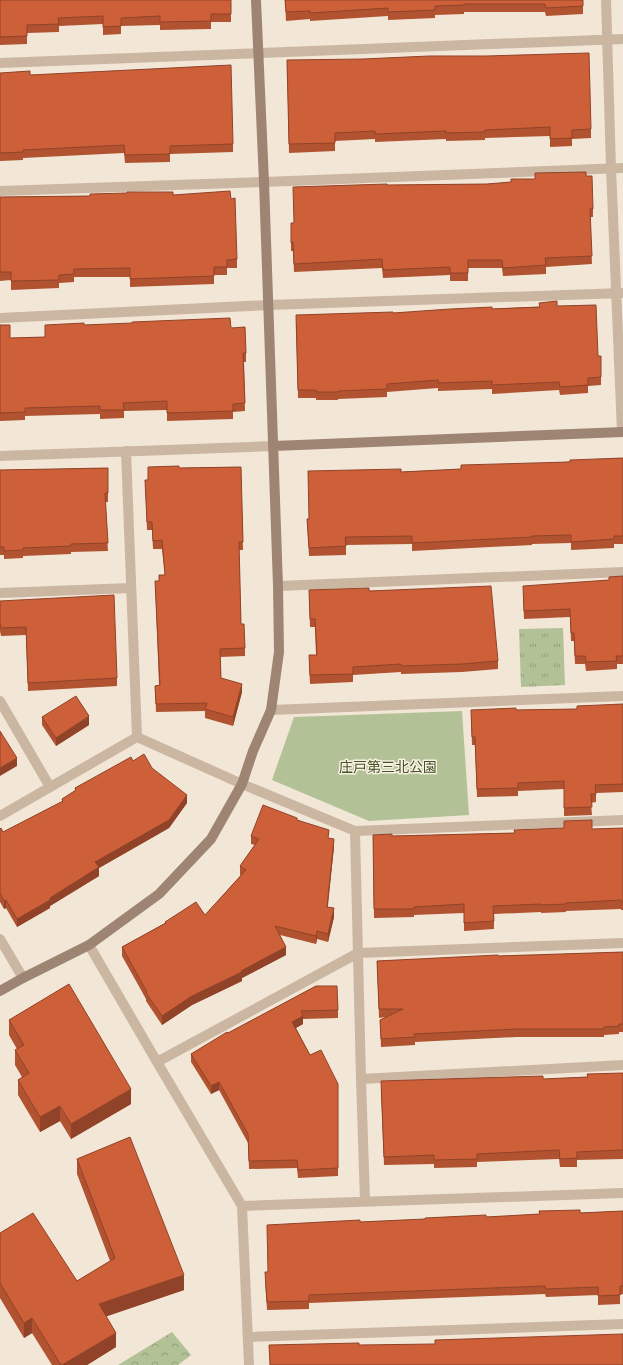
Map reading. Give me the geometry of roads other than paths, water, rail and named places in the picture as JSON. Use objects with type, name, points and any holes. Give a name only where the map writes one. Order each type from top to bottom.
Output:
[{"type":"street","points":[[0,991],[89,945],[159,894],[211,839],[242,784],[253,751],[271,710],[279,652],[278,586],[274,446],[256,0]]},
{"type":"street","points":[[0,456],[623,432],[620,293],[611,168],[606,0]]},
{"type":"street","points":[[0,63],[623,39]]},
{"type":"street","points":[[0,191],[623,168]]},
{"type":"street","points":[[0,318],[268,305],[620,293]]},
{"type":"street","points":[[126,452],[137,737]]},
{"type":"street","points":[[278,586],[623,572]]},
{"type":"street","points":[[0,593],[131,588]]},
{"type":"street","points":[[271,710],[623,696]]},
{"type":"street","points":[[0,701],[50,787]]},
{"type":"street","points":[[137,737],[242,784],[355,831],[623,820]]},
{"type":"street","points":[[0,816],[137,737]]},
{"type":"street","points":[[355,831],[365,1201]]},
{"type":"street","points":[[0,939],[23,978]]},
{"type":"street","points":[[157,1062],[358,953],[623,943]]},
{"type":"street","points":[[89,945],[242,1206],[249,1365]]},
{"type":"street","points":[[361,1079],[623,1065]]},
{"type":"street","points":[[242,1206],[623,1193]]},
{"type":"street","points":[[248,1337],[623,1324]]},
{"type":"park label","name":"庄戸第三北公園","points":[[388,767]]}]
